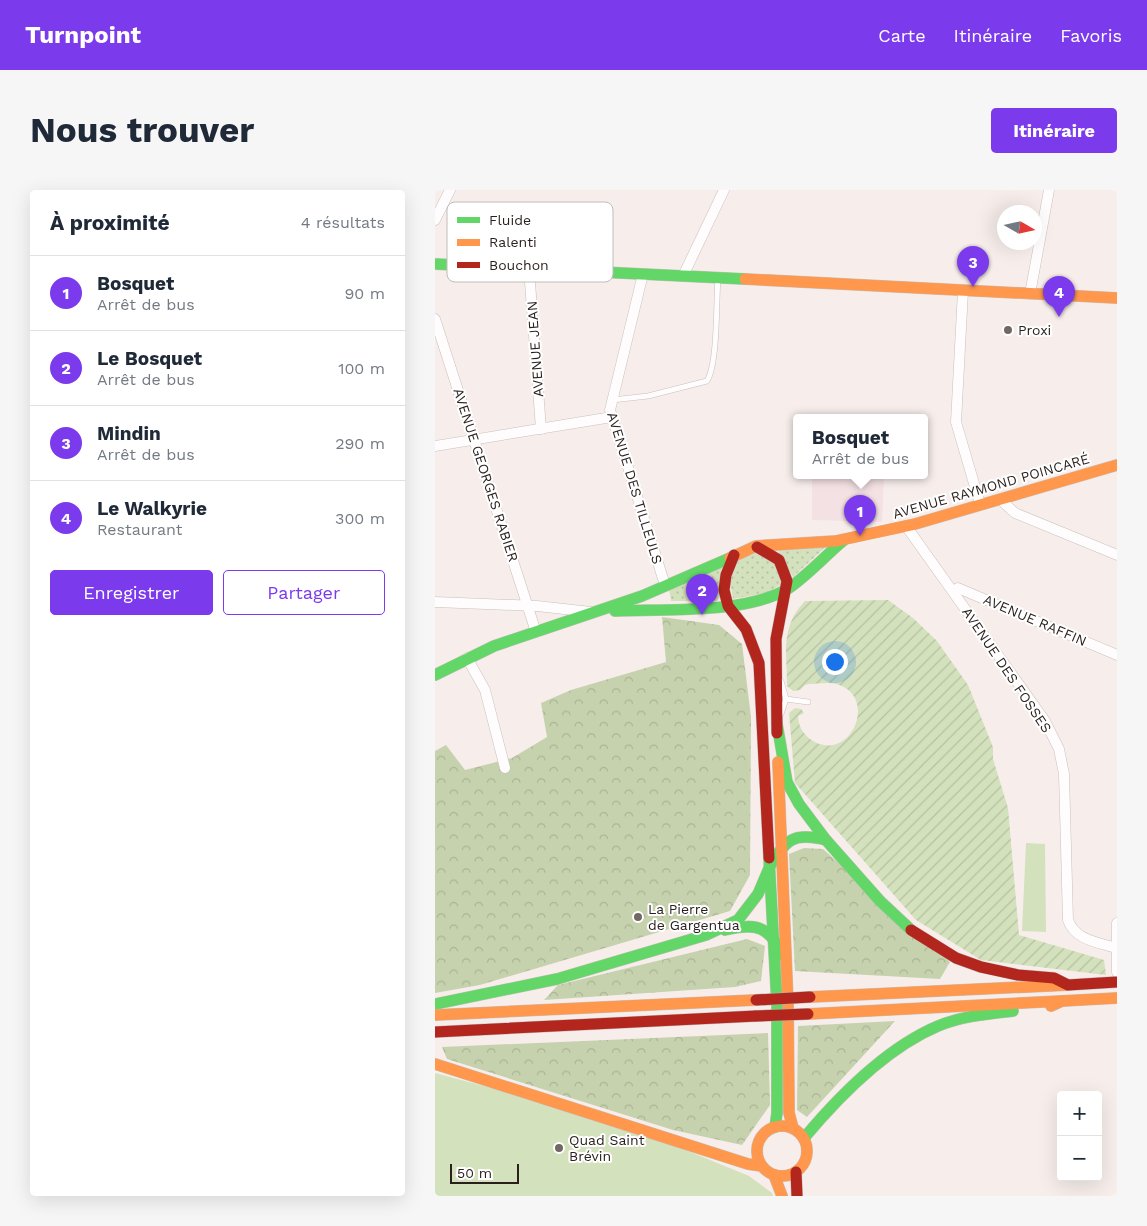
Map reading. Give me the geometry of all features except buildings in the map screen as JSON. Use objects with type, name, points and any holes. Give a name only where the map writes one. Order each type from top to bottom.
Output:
[{"type":"main road","points":[[613,273],[1117,298]]},
{"type":"main road","name":"AVENUE RAYMOND POINCARÉ","points":[[435,675],[467,658],[642,596],[756,546],[776,543],[844,540],[906,526],[1117,465]]},
{"type":"main road","name":"AVENUE RAYMOND POINCARÉ","points":[[597,612],[669,607],[728,606],[759,600],[788,588],[844,540]]},
{"type":"main road","points":[[756,546],[770,552],[781,560],[788,588],[778,624],[775,662],[789,1113],[793,1128],[804,1138],[807,1145],[805,1160],[796,1172],[782,1176],[774,1175],[762,1166],[758,1159],[758,1143],[768,1131],[775,1127],[793,1128]]},
{"type":"main road","points":[[733,555],[726,575],[724,590],[728,606],[746,628],[759,663],[777,1005],[777,1114],[775,1127]]},
{"type":"main road","points":[[665,585],[669,607]]},
{"type":"main road","points":[[777,724],[787,782],[799,804],[827,840],[880,901],[908,928],[956,958],[981,967],[1054,978],[1068,985]]},
{"type":"main road","points":[[706,936],[738,920],[758,894],[770,866],[781,848],[793,838],[805,835],[827,840]]},
{"type":"main road","points":[[435,1004],[557,979],[740,926],[752,926],[767,930],[773,935],[785,957]]},
{"type":"main road","points":[[435,1015],[1117,982]]},
{"type":"main road","points":[[435,1032],[1112,998]]},
{"type":"main road","points":[[804,1138],[814,1124],[875,1067],[921,1034],[962,1019],[1043,1009],[1062,1001]]},
{"type":"main road","points":[[435,1064],[748,1164],[762,1166]]},
{"type":"main road","points":[[796,1172],[797,1196]]},
{"type":"main road","points":[[774,1175],[782,1196]]},
{"type":"street","points":[[435,220],[450,190]]},
{"type":"street","points":[[683,276],[724,190]]},
{"type":"street","points":[[1029,294],[1049,190]]},
{"type":"street","name":"AVENUE DES TILLEULS","points":[[643,274],[609,410],[665,585]]},
{"type":"street","name":"AVENUE JEAN","points":[[530,282],[541,429]]},
{"type":"street","points":[[963,291],[956,422],[980,504]]},
{"type":"street","name":"AVENUE GEORGES RABIER","points":[[435,319],[536,632]]},
{"type":"street","points":[[435,446],[612,417]]},
{"type":"street","points":[[1002,498],[1004,503],[1015,513],[1117,555]]},
{"type":"street","name":"AVENUE DES FOSSES","points":[[906,526],[1045,721],[1059,749],[1065,774],[1068,920],[1071,930],[1078,936],[1116,948]]},
{"type":"street","name":"AVENUE RAFFIN","points":[[953,591],[958,588],[1117,655]]},
{"type":"street","points":[[435,602],[597,612]]},
{"type":"street","points":[[467,658],[485,690],[505,768]]},
{"type":"street","points":[[1117,922],[1117,972]]},
{"type":"lane","points":[[612,400],[647,396],[707,382],[712,359],[718,278]]},
{"type":"lane","points":[[775,662],[786,699],[777,724]]},
{"type":"lane","points":[[786,699],[808,702]]},
{"type":"shaded area","points":[[812,479],[884,479],[882,522],[812,520]]},
{"type":"green space","points":[[830,543],[793,577],[777,549]]},
{"type":"green space","points":[[755,553],[776,562],[782,584],[767,593],[733,599],[730,582],[739,559]]},
{"type":"green space","points":[[722,566],[719,598],[717,601],[671,601],[669,589]]},
{"type":"green space","points":[[888,600],[913,618],[937,641],[968,685],[993,747],[993,759],[1008,808],[1019,935],[1104,960],[1106,975],[981,960],[916,920],[795,783],[789,713],[795,708],[801,709],[804,713],[798,716],[798,719],[803,731],[810,739],[824,745],[837,744],[847,737],[855,726],[858,714],[856,702],[849,691],[836,684],[809,684],[800,690],[793,691],[787,686],[786,651],[788,631],[797,611],[805,601]]},
{"type":"green space","points":[[662,617],[719,625],[742,644],[751,717],[750,875],[730,911],[480,985],[435,993],[435,751],[446,745],[465,770],[512,758],[547,737],[541,703],[571,690],[666,662]]},
{"type":"green space","points":[[1026,843],[1045,844],[1046,932],[1022,931]]},
{"type":"green space","points":[[804,848],[823,849],[950,962],[940,979],[795,971],[789,854]]},
{"type":"green space","points":[[747,939],[765,946],[761,981],[735,987],[544,1000],[558,985]]},
{"type":"green space","points":[[895,1021],[807,1117],[797,1110],[798,1026]]},
{"type":"green space","points":[[768,1033],[770,1105],[742,1145],[673,1130],[447,1059],[442,1047]]},
{"type":"green space","name":"Quad Saint Brévin","points":[[435,1073],[615,1121],[749,1176],[772,1193],[773,1196],[435,1196]]},
{"type":"traffic: fast","points":[[435,264],[447,265]]},
{"type":"traffic: fast","points":[[613,273],[745,279]]},
{"type":"traffic: fast","points":[[615,611],[680,610],[729,606],[772,596],[796,583],[844,540]]},
{"type":"traffic: fast","points":[[435,675],[494,646],[642,596],[730,558]]},
{"type":"traffic: fast","points":[[777,724],[787,782],[799,804],[826,840],[880,901],[911,930]]},
{"type":"traffic: fast","points":[[770,866],[781,849],[792,840],[806,837],[826,840]]},
{"type":"traffic: fast","points":[[769,858],[777,1005],[777,1113],[775,1127]]},
{"type":"traffic: fast","points":[[435,1004],[557,979],[706,935],[738,920],[758,894],[770,866]]},
{"type":"traffic: fast","points":[[725,930],[746,927],[761,929],[768,933],[785,957]]},
{"type":"traffic: fast","points":[[804,1138],[833,1105],[865,1074],[919,1035],[956,1020],[1013,1011]]},
{"type":"traffic: slow","points":[[745,279],[1117,298]]},
{"type":"traffic: slow","points":[[730,558],[756,546],[836,541],[915,524],[1117,465]]},
{"type":"traffic: slow","points":[[778,762],[788,1005],[789,1113],[793,1128]]},
{"type":"traffic: slow","points":[[810,997],[1068,985]]},
{"type":"traffic: slow","points":[[1051,1006],[1062,1001],[1117,998]]},
{"type":"traffic: slow","points":[[435,1015],[756,1000]]},
{"type":"traffic: slow","points":[[808,1014],[1062,1001]]},
{"type":"traffic: slow","points":[[435,1064],[748,1164],[762,1166]]},
{"type":"traffic: slow","points":[[782,1126],[792,1128],[800,1133],[805,1141],[807,1151],[805,1161],[800,1169],[792,1174],[782,1176],[772,1174],[764,1169],[759,1161],[757,1151],[759,1141],[764,1133],[772,1128],[782,1126]]},
{"type":"traffic: slow","points":[[774,1175],[782,1196]]},
{"type":"traffic: jam","points":[[757,547],[779,560],[787,581],[776,639],[777,733]]},
{"type":"traffic: jam","points":[[734,555],[726,575],[724,590],[728,606],[746,629],[759,663],[769,858]]},
{"type":"traffic: jam","points":[[911,930],[956,958],[981,967],[1018,975],[1054,978],[1068,985],[1117,982]]},
{"type":"traffic: jam","points":[[756,1000],[810,997]]},
{"type":"traffic: jam","points":[[756,1016],[808,1014]]},
{"type":"traffic: jam","points":[[435,1032],[756,1016]]},
{"type":"traffic: jam","points":[[796,1172],[797,1196]]},
{"type":"place","name":"Mindin","points":[[973,287]]},
{"type":"place","name":"Le Walkyrie","points":[[1059,317]]},
{"type":"place","name":"Proxi","points":[[1008,330]]},
{"type":"place","name":"Bosquet","points":[[860,536]]},
{"type":"place","name":"Le Bosquet","points":[[702,615]]},
{"type":"place","name":"La Pierre de Gargentua","points":[[638,917]]},
{"type":"place","name":"Quad Saint Brévin","points":[[559,1148]]}]
